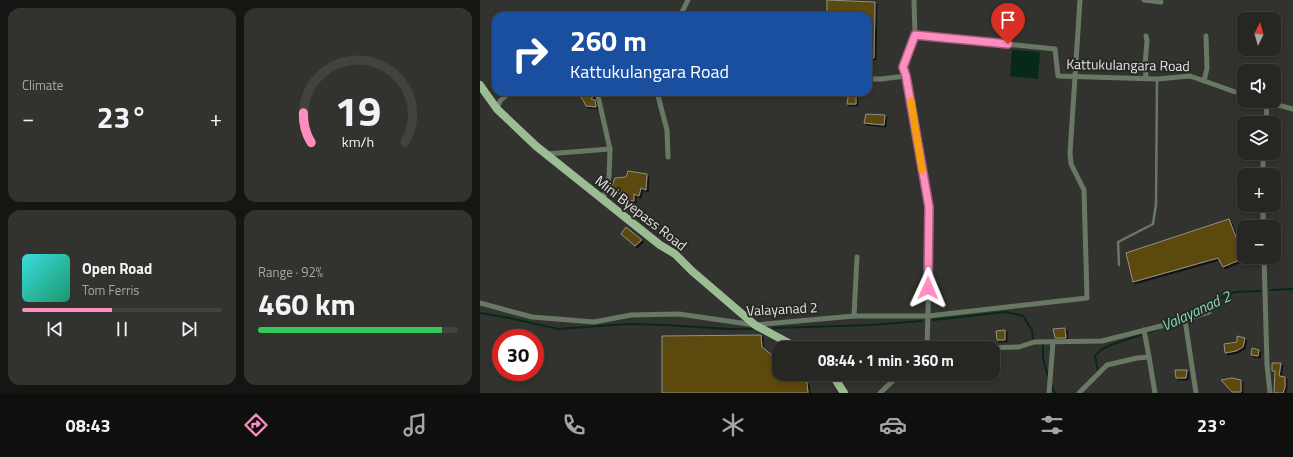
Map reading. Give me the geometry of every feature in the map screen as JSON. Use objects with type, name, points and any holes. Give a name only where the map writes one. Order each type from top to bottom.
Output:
[{"type":"main road","name":"Mini Byepass Road","points":[[480,85],[497,109],[536,146],[660,245],[675,254],[692,271],[755,325],[785,341]]},
{"type":"main road","points":[[836,381],[844,393]]},
{"type":"street","points":[[682,12],[688,0]]},
{"type":"street","points":[[914,0],[915,35],[903,67],[906,76],[929,207],[927,341]]},
{"type":"street","points":[[1074,76],[1080,0]]},
{"type":"street","points":[[1144,0],[1160,2]]},
{"type":"street","name":"Kattukulangara Road","points":[[915,35],[1055,49],[1058,76],[1146,78],[1190,76],[1237,93]]},
{"type":"street","points":[[1146,36],[1147,41],[1144,65],[1146,78]]},
{"type":"street","points":[[1204,81],[1208,68],[1206,36]]},
{"type":"street","points":[[872,79],[881,80],[906,76]]},
{"type":"street","name":"Valayanad 2","points":[[480,303],[532,317],[555,319],[594,322],[631,315],[679,314],[755,325],[854,316],[928,316],[1087,298],[1084,190],[1071,164],[1070,153],[1074,76]]},
{"type":"street","points":[[497,109],[500,101],[506,96]]},
{"type":"street","points":[[598,96],[610,149],[609,176],[603,200]]},
{"type":"street","points":[[659,96],[667,130],[668,157]]},
{"type":"street","points":[[1281,106],[1293,109]]},
{"type":"street","points":[[546,154],[610,149]]},
{"type":"street","points":[[854,316],[857,257]]},
{"type":"street","points":[[1264,264],[1266,364],[1270,393]]},
{"type":"street","points":[[1000,348],[1019,347],[1034,342],[1102,342],[1185,320],[1209,312]]},
{"type":"street","points":[[1185,320],[1196,393]]},
{"type":"street","points":[[1144,330],[1155,393]]},
{"type":"street","points":[[1049,393],[1053,342]]},
{"type":"street","points":[[1079,393],[1107,365],[1137,358],[1149,357]]},
{"type":"street","points":[[880,393],[893,381]]},
{"type":"lane","points":[[1119,265],[1118,242],[1153,224],[1156,204],[1157,78]]},
{"type":"shaded area","points":[[1012,50],[1040,52],[1038,79],[1010,76]]},
{"type":"building","points":[[827,0],[875,2],[874,58],[872,58],[872,12],[827,12]]},
{"type":"building","points":[[580,96],[593,96],[591,99],[595,100],[596,107],[586,106]]},
{"type":"building","points":[[848,96],[856,96],[856,104],[847,104]]},
{"type":"building","points":[[866,114],[885,115],[884,125],[864,123]]},
{"type":"building","points":[[628,171],[647,174],[646,190],[641,188],[639,196],[634,194],[634,201],[623,199],[612,186],[615,178],[626,177]]},
{"type":"building","points":[[1229,219],[1237,240],[1237,261],[1223,267],[1218,258],[1133,282],[1126,253]]},
{"type":"building","points":[[626,227],[642,240],[635,246],[621,234]]},
{"type":"building","points":[[1065,328],[1066,338],[1055,338],[1053,329]]},
{"type":"building","points":[[1005,330],[1005,340],[997,340],[996,331]]},
{"type":"building","points":[[761,335],[762,347],[772,355],[772,381],[804,381],[807,383],[808,393],[662,393],[662,336]]},
{"type":"building","points":[[1237,336],[1245,338],[1243,347],[1236,351],[1225,353],[1224,344],[1237,342]]},
{"type":"building","points":[[1252,348],[1259,350],[1258,356],[1251,355]]},
{"type":"building","points":[[1272,363],[1281,363],[1279,376],[1285,377],[1285,387],[1283,393],[1274,393],[1275,371],[1272,371]]},
{"type":"building","points":[[1175,370],[1187,370],[1186,378],[1176,378]]},
{"type":"building","points":[[1232,378],[1241,380],[1241,392],[1232,392],[1221,380]]},
{"type":"waterway","name":"Valayanad 2","points":[[1271,290],[1293,289]]},
{"type":"waterway","name":"Valayanad 2","points":[[1180,319],[1183,314],[1235,292],[1260,291]]},
{"type":"waterway","name":"Valayanad 2","points":[[933,320],[1006,312],[1023,316],[1032,330],[1033,341]]},
{"type":"waterway","points":[[480,313],[558,329],[628,324],[753,329]]},
{"type":"waterway","points":[[773,328],[871,325],[922,321]]},
{"type":"waterway","name":"Valayanad 2","points":[[1098,371],[1095,356],[1102,349],[1158,329]]},
{"type":"waterway","name":"Valayanad 2","points":[[1043,342],[1043,358],[1048,377]]},
{"type":"waterway","name":"Valayanad 2","points":[[1051,385],[1055,393]]},
{"type":"slow traffic","points":[[911,101],[922,170]]},
{"type":"route","points":[[928,288],[929,207],[906,76],[903,67],[915,35],[1008,44]]}]
